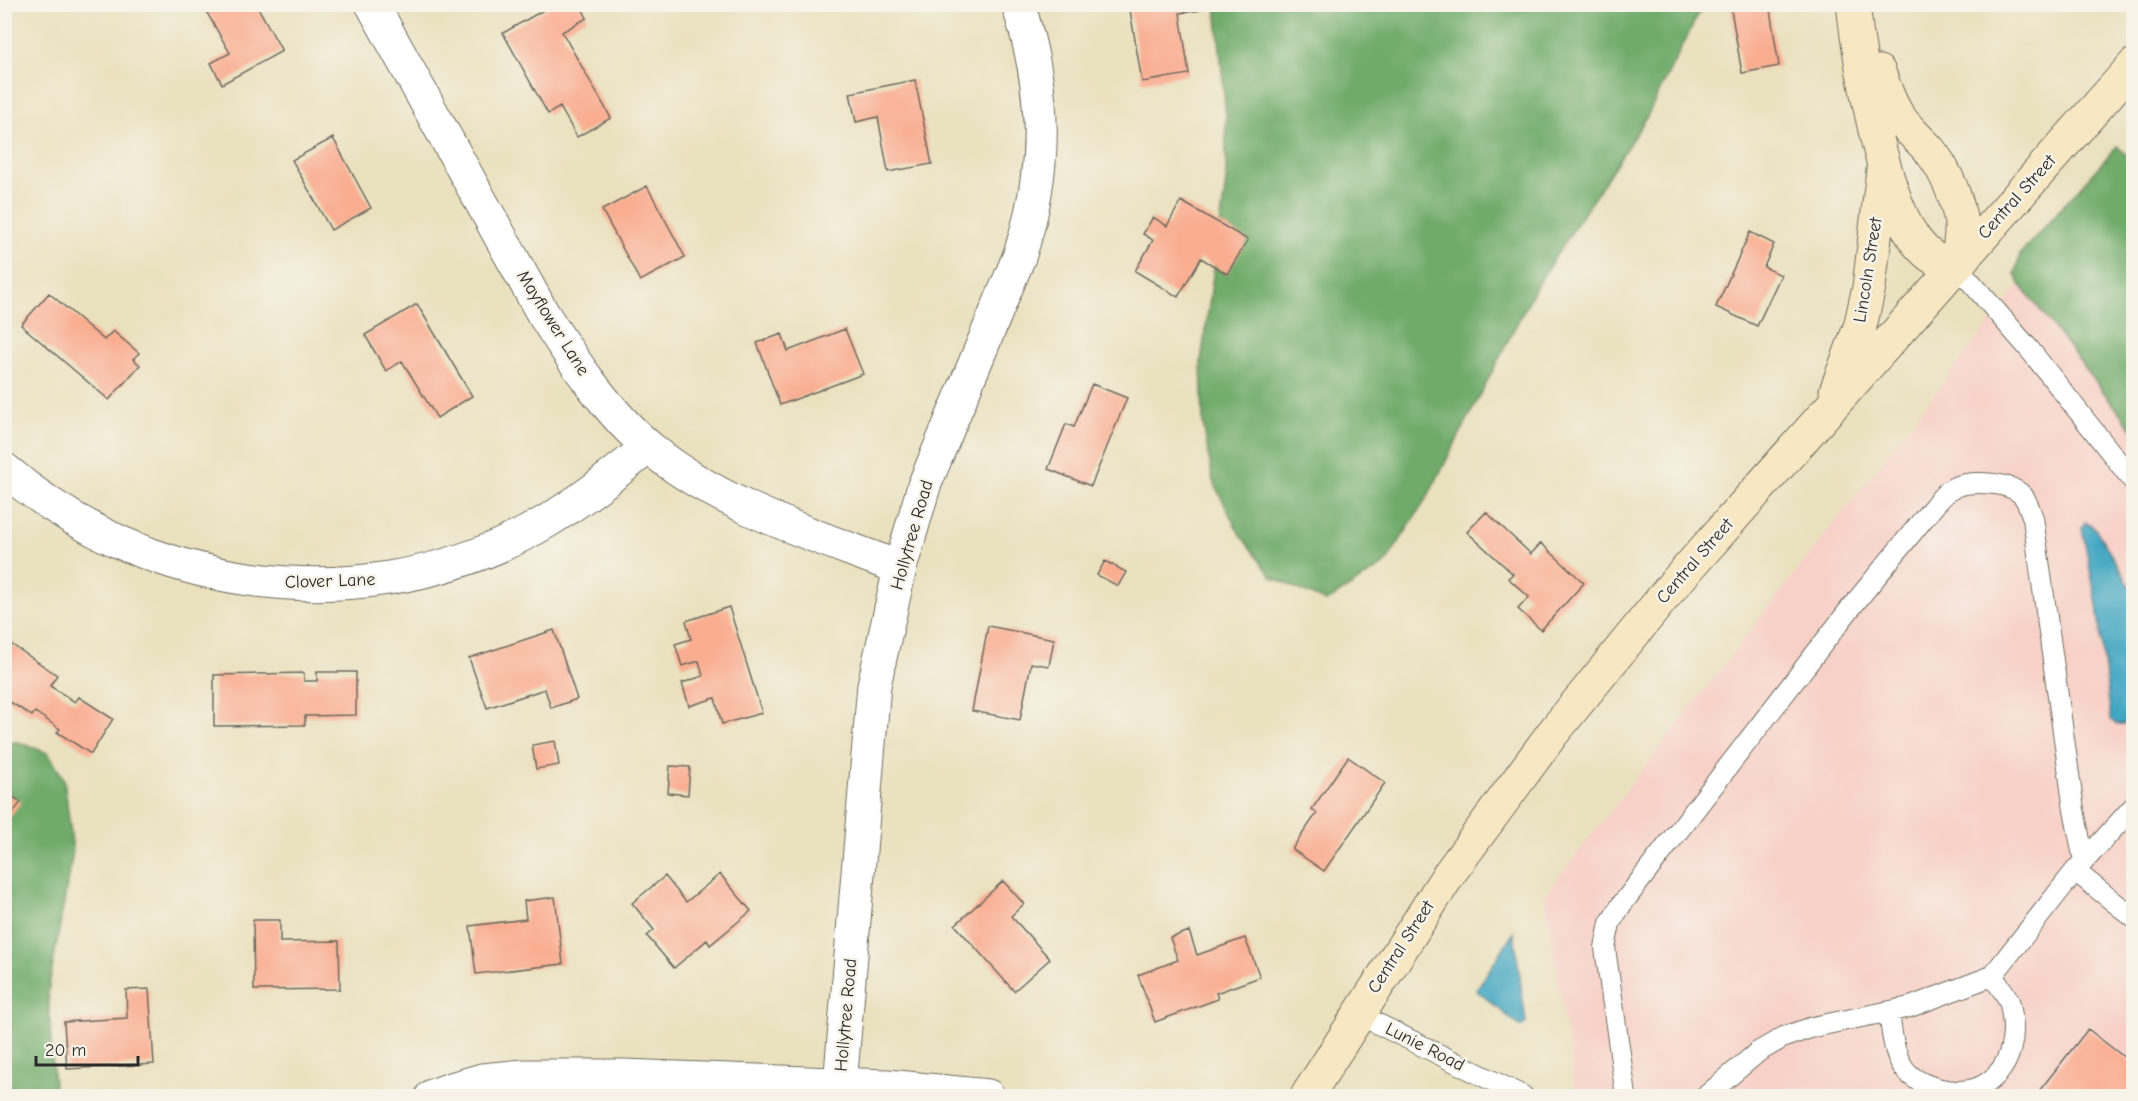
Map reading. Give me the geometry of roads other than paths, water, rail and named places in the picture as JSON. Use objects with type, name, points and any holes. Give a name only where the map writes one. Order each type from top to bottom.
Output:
[{"type":"main road","name":"Lincoln Street","points":[[1855,4],[1892,105],[1905,126],[1931,152],[1951,188],[1961,223],[1961,242],[1956,265],[1940,263],[1920,247],[1901,213],[1884,165],[1858,46],[1855,4]]},
{"type":"main road","name":"Central Street","points":[[1307,1096],[1449,874],[1552,734],[1674,584],[2133,65]]},
{"type":"main road","name":"Lincoln Street","points":[[1830,407],[1860,327],[1869,287],[1884,165]]},
{"type":"street","name":"Mayflower Lane","points":[[372,4],[555,333],[596,388],[648,447],[676,469],[709,489],[801,530],[900,568]]},
{"type":"street","name":"Hollytree Road","points":[[840,1085],[874,685],[900,568],[924,486],[1019,257],[1031,219],[1040,160],[1039,100],[1029,41],[1018,4]]},
{"type":"street","name":"Clover Lane","points":[[4,469],[41,498],[108,538],[181,566],[257,581],[335,584],[373,581],[412,574],[486,551],[556,516],[604,483],[648,447]]},
{"type":"street","points":[[432,1096],[482,1080],[524,1076],[623,1076],[887,1086],[988,1096]]},
{"type":"lane","points":[[1956,265],[2030,350],[2133,482]]},
{"type":"lane","points":[[1626,1096],[1605,948],[1610,923],[1681,827],[1850,610],[1934,506],[1947,491],[1956,487],[1970,484],[2011,487],[2025,498],[2033,518],[2080,866],[2133,918]]},
{"type":"lane","points":[[1706,1096],[1758,1052],[1784,1037],[1813,1027],[1910,1007],[1992,976],[2080,866],[2133,806]]},
{"type":"lane","points":[[1889,1013],[1895,1050],[1908,1073],[1931,1087],[1954,1092],[1978,1088],[1996,1076],[2008,1059],[2014,1029],[2009,1000],[1992,976]]},
{"type":"lane","name":"Lunie Road","points":[[1358,1014],[1523,1096]]},
{"type":"water","points":[[2085,522],[2095,528],[2133,591],[2133,710],[2124,724],[2116,724],[2111,720],[2097,605],[2082,528]]},
{"type":"water","points":[[1514,932],[1526,1023],[1521,1027],[1476,990]]}]
